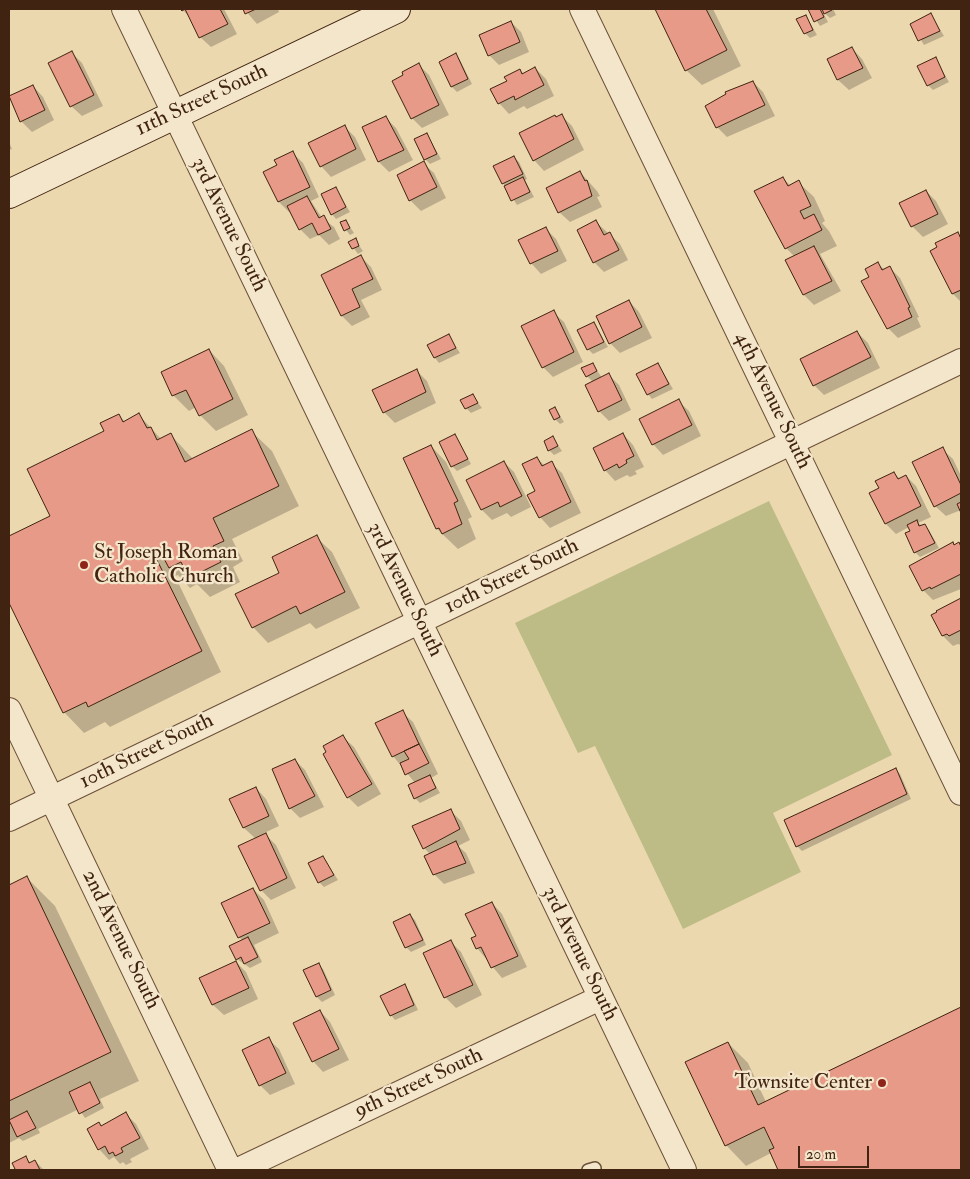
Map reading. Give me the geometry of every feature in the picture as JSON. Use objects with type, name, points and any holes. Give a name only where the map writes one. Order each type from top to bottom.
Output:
[{"type":"street","name":"3rd Avenue South","points":[[124,9],[684,1170]]},
{"type":"street","name":"11th Street South","points":[[9,194],[396,9]]},
{"type":"street","name":"4th Avenue South","points":[[582,9],[961,793]]},
{"type":"street","name":"10th Street South","points":[[9,819],[961,361]]},
{"type":"street","name":"2nd Avenue South","points":[[9,710],[230,1170]]},
{"type":"street","name":"9th Street South","points":[[238,1170],[600,998]]},
{"type":"shaded area","points":[[769,501],[892,755],[773,813],[801,872],[683,929],[595,746],[578,753],[515,623]]},
{"type":"building","points":[[185,9],[220,9],[228,24],[199,38]]},
{"type":"building","points":[[243,9],[256,9],[245,14]]},
{"type":"building","points":[[655,9],[706,9],[727,50],[685,71]]},
{"type":"building","points":[[808,9],[820,9],[824,17],[814,22]]},
{"type":"building","points":[[822,9],[832,9],[832,10],[824,14]]},
{"type":"building","points":[[931,13],[940,31],[918,41],[910,24]]},
{"type":"building","points":[[806,15],[813,30],[804,34],[796,19]]},
{"type":"building","points":[[511,21],[520,42],[488,56],[479,35]]},
{"type":"building","points":[[852,47],[863,68],[837,80],[827,59]]},
{"type":"building","points":[[72,51],[94,95],[70,107],[48,63]]},
{"type":"building","points":[[456,53],[468,79],[451,87],[439,62]]},
{"type":"building","points":[[936,57],[945,77],[927,86],[917,66]]},
{"type":"building","points":[[419,63],[439,105],[411,119],[392,81],[403,75],[402,72]]},
{"type":"building","points":[[535,67],[544,85],[515,100],[514,96],[498,104],[490,89],[507,81],[504,77],[520,69],[522,74]]},
{"type":"building","points":[[753,81],[765,105],[716,128],[705,106],[726,94],[725,92]]},
{"type":"building","points":[[33,85],[45,110],[20,122],[9,96]]},
{"type":"building","points":[[562,114],[574,139],[533,161],[519,133],[555,115],[556,117]]},
{"type":"building","points":[[386,116],[404,150],[378,162],[362,127]]},
{"type":"building","points":[[345,125],[356,149],[320,167],[308,143]]},
{"type":"building","points":[[427,133],[437,154],[424,160],[414,139]]},
{"type":"building","points":[[293,151],[310,187],[278,202],[263,172],[277,165],[274,160]]},
{"type":"building","points":[[514,156],[523,174],[502,184],[493,166]]},
{"type":"building","points":[[424,161],[437,187],[409,201],[397,175]]},
{"type":"building","points":[[580,171],[585,181],[587,180],[592,196],[558,213],[546,188]]},
{"type":"building","points":[[523,177],[530,192],[511,201],[504,186]]},
{"type":"building","points":[[783,177],[788,186],[799,180],[811,206],[800,211],[804,219],[814,214],[822,230],[785,249],[754,191]]},
{"type":"building","points":[[336,187],[346,207],[331,215],[321,194]]},
{"type":"building","points":[[926,190],[938,214],[911,227],[899,203]]},
{"type":"building","points":[[307,196],[319,218],[324,215],[331,229],[318,235],[312,223],[299,230],[287,206]]},
{"type":"building","points":[[346,220],[350,228],[344,231],[340,222]]},
{"type":"building","points":[[596,220],[604,235],[610,232],[619,250],[593,263],[577,230]]},
{"type":"building","points":[[546,227],[558,251],[530,264],[518,240]]},
{"type":"building","points":[[958,232],[961,239],[961,290],[952,294],[930,251],[937,247],[935,243]]},
{"type":"building","points":[[356,238],[359,246],[352,249],[348,242]]},
{"type":"building","points":[[814,246],[832,281],[803,295],[785,260]]},
{"type":"building","points":[[361,255],[373,279],[352,289],[360,307],[341,316],[321,275]]},
{"type":"building","points":[[878,262],[882,270],[890,266],[910,307],[908,308],[912,317],[887,329],[861,281],[869,277],[865,269]]},
{"type":"building","points":[[629,300],[642,327],[609,344],[596,316]]},
{"type":"building","points":[[554,310],[574,352],[542,368],[521,326]]},
{"type":"building","points":[[594,322],[604,342],[587,350],[577,330]]},
{"type":"building","points":[[857,331],[871,357],[813,386],[800,359]]},
{"type":"building","points":[[449,334],[456,348],[434,358],[427,345]]},
{"type":"building","points":[[209,349],[233,399],[199,416],[186,390],[172,396],[161,372]]},
{"type":"building","points":[[593,363],[597,371],[586,377],[581,368]]},
{"type":"building","points":[[658,363],[669,384],[647,395],[636,374]]},
{"type":"building","points":[[417,369],[426,392],[383,413],[372,390]]},
{"type":"building","points":[[609,373],[622,400],[598,412],[585,385]]},
{"type":"building","points":[[473,394],[478,403],[465,409],[460,400]]},
{"type":"building","points":[[679,399],[692,425],[652,445],[639,419]]},
{"type":"building","points":[[555,407],[560,417],[554,420],[549,410]]},
{"type":"building","name":"St Joseph Roman Catholic Church","points":[[139,413],[147,428],[151,427],[157,440],[171,433],[185,462],[252,429],[279,486],[213,518],[224,541],[213,546],[221,562],[189,578],[181,562],[169,568],[161,553],[155,556],[202,651],[88,707],[86,702],[63,713],[9,603],[9,536],[50,516],[27,469],[104,431],[100,423],[119,414],[123,422]]},
{"type":"building","points":[[623,433],[634,456],[626,460],[627,463],[619,468],[617,464],[604,471],[593,448]]},
{"type":"building","points":[[455,434],[468,459],[451,467],[439,442]]},
{"type":"building","points":[[553,436],[558,446],[548,451],[544,441]]},
{"type":"building","points":[[431,445],[458,501],[454,503],[462,524],[442,534],[439,528],[436,529],[403,458]]},
{"type":"building","points":[[943,447],[961,485],[961,493],[934,507],[912,462]]},
{"type":"building","points":[[537,457],[542,466],[552,461],[571,502],[539,518],[527,495],[535,491],[522,464]]},
{"type":"building","points":[[504,461],[522,496],[500,507],[498,502],[481,510],[466,480]]},
{"type":"building","points":[[894,472],[898,479],[906,475],[921,506],[885,524],[869,493],[879,488],[875,481]]},
{"type":"building","points":[[961,502],[961,513],[957,504]]},
{"type":"building","points":[[917,520],[919,526],[925,524],[935,543],[914,553],[905,533],[910,531],[907,525]]},
{"type":"building","points":[[317,535],[345,592],[300,614],[296,606],[252,628],[235,594],[279,573],[272,557]]},
{"type":"building","points":[[953,542],[954,545],[959,542],[961,547],[961,574],[931,589],[930,587],[922,591],[909,566]]},
{"type":"building","points":[[961,598],[961,630],[949,636],[947,634],[942,636],[931,615]]},
{"type":"building","points":[[403,710],[419,744],[392,757],[375,723]]},
{"type":"building","points":[[343,735],[372,784],[347,798],[323,754],[326,752],[323,746]]},
{"type":"building","points":[[419,744],[429,763],[405,775],[400,763],[409,759],[404,751]]},
{"type":"building","points":[[295,759],[315,796],[289,809],[272,769]]},
{"type":"building","points":[[896,768],[907,794],[796,847],[784,820]]},
{"type":"building","points":[[430,775],[436,788],[414,799],[408,785]]},
{"type":"building","points":[[256,787],[269,816],[243,828],[229,799]]},
{"type":"building","points":[[451,809],[460,829],[423,849],[412,826]]},
{"type":"building","points":[[266,833],[287,878],[260,891],[238,846]]},
{"type":"building","points":[[456,841],[466,863],[433,875],[424,856]]},
{"type":"building","points":[[323,856],[334,875],[318,883],[308,863]]},
{"type":"building","points":[[27,876],[111,1052],[9,1101],[9,885]]},
{"type":"building","points":[[253,888],[270,923],[238,938],[221,903]]},
{"type":"building","points":[[492,902],[518,956],[491,968],[481,947],[476,949],[471,938],[476,936],[465,914]]},
{"type":"building","points":[[410,914],[423,940],[405,948],[393,922]]},
{"type":"building","points":[[248,937],[258,957],[244,964],[241,957],[236,960],[229,946]]},
{"type":"building","points":[[451,940],[473,985],[444,998],[423,953]]},
{"type":"building","points":[[236,961],[249,988],[212,1005],[199,978]]},
{"type":"building","points":[[319,963],[331,990],[316,997],[303,970]]},
{"type":"building","points":[[405,984],[414,1005],[390,1016],[380,996]]},
{"type":"building","name":"Townsite Center","points":[[961,1007],[961,1170],[778,1170],[769,1150],[774,1148],[764,1127],[725,1146],[685,1062],[728,1042],[758,1105]]},
{"type":"building","points":[[320,1010],[339,1049],[312,1062],[293,1023]]},
{"type":"building","points":[[269,1037],[286,1073],[259,1086],[242,1050]]},
{"type":"building","points":[[90,1082],[100,1103],[79,1114],[69,1092]]},
{"type":"building","points":[[27,1111],[36,1128],[17,1137],[9,1120]]},
{"type":"building","points":[[126,1112],[140,1138],[121,1148],[123,1152],[115,1156],[113,1152],[109,1154],[105,1146],[98,1150],[87,1129],[99,1122],[101,1126]]},
{"type":"building","points":[[26,1156],[29,1163],[35,1160],[40,1170],[13,1170],[15,1169],[12,1163]]},
{"type":"place","name":"St Joseph Roman Catholic Church","points":[[84,565]]},
{"type":"place","name":"Townsite Center","points":[[882,1083]]}]
